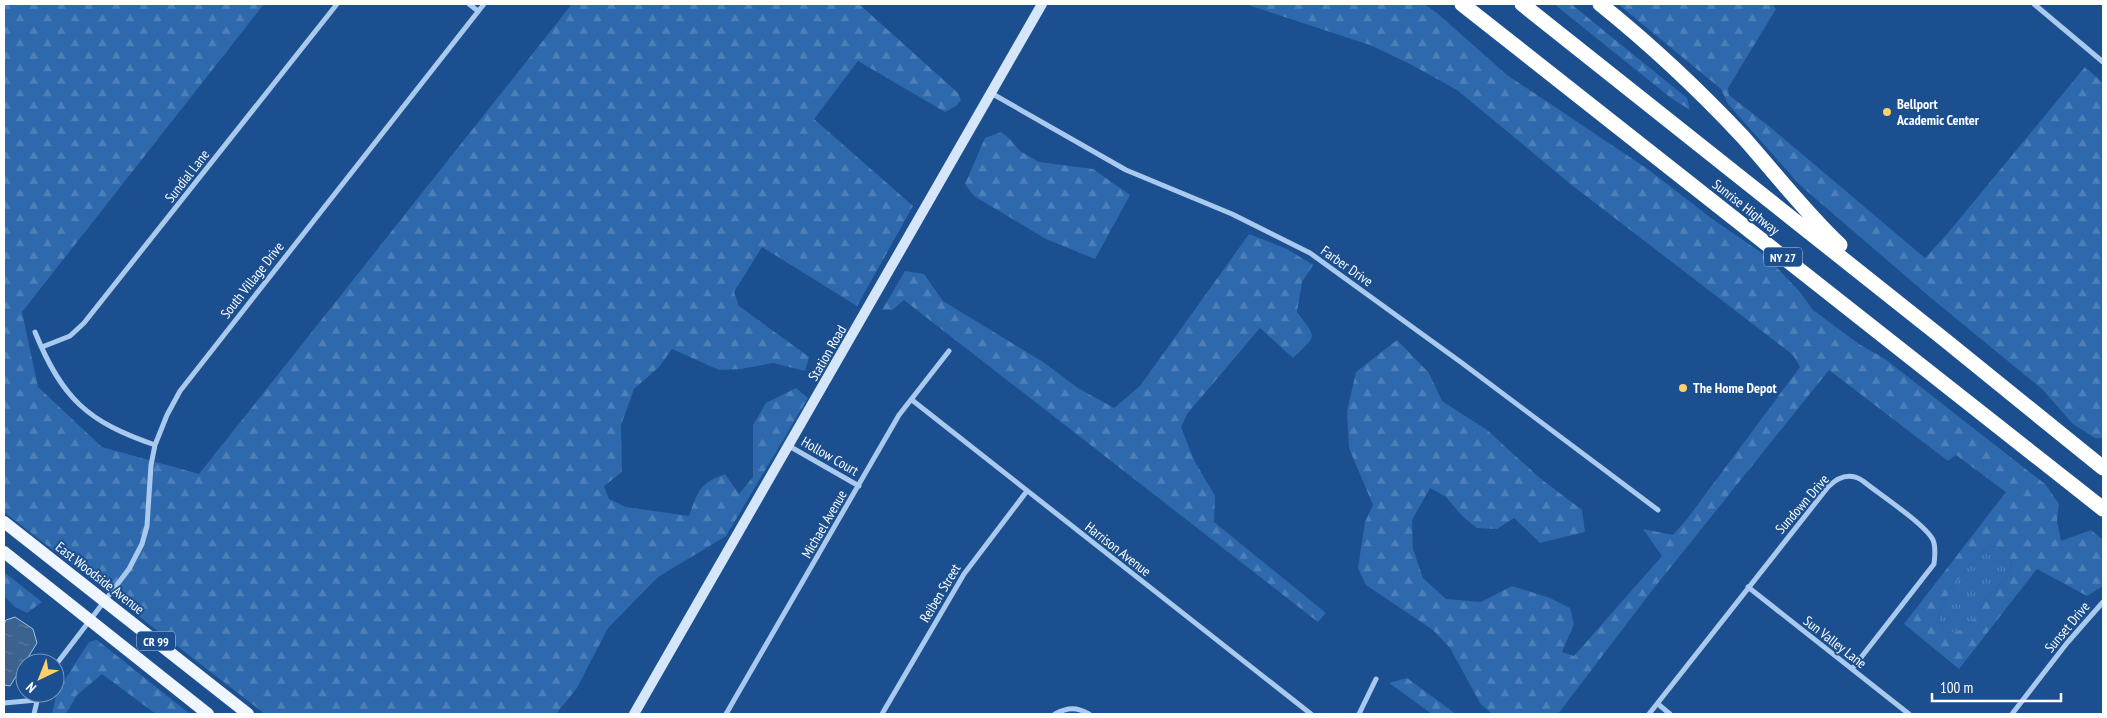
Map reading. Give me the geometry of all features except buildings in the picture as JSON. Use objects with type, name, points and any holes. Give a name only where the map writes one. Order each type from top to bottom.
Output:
[{"type":"highway","points":[[1451,4],[1491,27]]},
{"type":"highway","name":"Sunrise Highway","points":[[1462,4],[2103,509]]},
{"type":"highway","name":"Sunrise Highway","points":[[1522,4],[2103,468]]},
{"type":"highway","points":[[1600,4],[1645,41],[1696,89],[1743,138],[1832,238],[1945,340]]},
{"type":"main road","points":[[1040,8],[1049,4]]},
{"type":"main road","name":"Station Road","points":[[634,714],[1040,8]]},
{"type":"main road","name":"East Woodside Avenue","points":[[4,522],[248,714]]},
{"type":"main road","name":"CR 99","points":[[4,552],[208,714]]},
{"type":"street","name":"Sundial Lane","points":[[42,348],[70,336],[84,324],[338,4]]},
{"type":"street","points":[[469,4],[478,11]]},
{"type":"street","name":"South Village Drive","points":[[65,653],[129,569],[142,544],[147,526],[151,465],[155,445],[167,415],[188,380],[484,4]]},
{"type":"street","points":[[2034,4],[2103,62]]},
{"type":"street","name":"Farber Drive","points":[[991,93],[1126,170],[1232,214],[1310,253],[1462,363],[1658,510]]},
{"type":"street","points":[[36,332],[59,381],[78,404],[91,415],[117,431],[155,445]]},
{"type":"street","name":"Michael Avenue","points":[[726,714],[899,415],[949,351]]},
{"type":"street","name":"Harrison Avenue","points":[[912,400],[1311,714]]},
{"type":"street","name":"Hollow Court","points":[[789,446],[859,486]]},
{"type":"street","name":"Sundown Drive","points":[[1650,714],[1828,487],[1837,479],[1847,476],[1858,478],[1925,530],[1933,541],[1934,564],[1852,669]]},
{"type":"street","name":"Reiben Street","points":[[882,714],[964,574],[1027,491]]},
{"type":"street","name":"Sun Valley Lane","points":[[1748,587],[1906,713]]},
{"type":"street","name":"Sunset Drive","points":[[2012,714],[2067,643],[2103,602]]},
{"type":"street","points":[[1359,714],[1376,679]]},
{"type":"street","points":[[1658,704],[1670,714]]},
{"type":"street","points":[[1056,714],[1069,708],[1080,709],[1089,714]]},
{"type":"green space","points":[[4,4],[264,4],[22,312],[38,387],[102,447],[199,474],[572,4],[859,4],[958,93],[961,100],[956,106],[945,112],[858,61],[814,119],[913,206],[857,306],[762,247],[734,292],[739,306],[809,357],[805,371],[773,363],[741,369],[719,370],[672,349],[659,367],[634,389],[621,425],[622,472],[604,486],[609,499],[626,507],[689,516],[697,495],[709,481],[725,474],[739,494],[753,477],[753,425],[766,403],[796,388],[808,398],[726,536],[658,577],[608,628],[577,688],[556,714],[265,714],[4,512]]},
{"type":"green space","points":[[1245,4],[1424,4],[1437,13],[1507,75],[1649,170],[1711,218],[1766,256],[1800,292],[1813,310],[1859,344],[1885,359],[2045,484],[2059,504],[2057,521],[2061,541],[2091,530],[2103,540],[2103,586],[2087,596],[2037,569],[1959,669],[1904,624],[2006,492],[1956,455],[1948,461],[1829,370],[1654,588],[1558,714],[1492,714],[1480,703],[1450,648],[1433,630],[1366,585],[1358,568],[1365,522],[1373,505],[1349,448],[1347,411],[1356,372],[1397,340],[1429,373],[1442,401],[1487,430],[1541,479],[1582,510],[1585,532],[1540,543],[1514,518],[1497,529],[1477,528],[1463,517],[1446,497],[1430,488],[1412,520],[1413,549],[1423,578],[1446,599],[1481,602],[1512,586],[1550,598],[1570,608],[1574,624],[1562,652],[1574,656],[1662,556],[1643,529],[1673,535],[1687,519],[1800,367],[1793,355],[1573,186],[1457,90],[1412,65],[1370,45]],"holes":[[[1990,546],[1998,547],[2008,553],[2012,566],[2003,581],[1987,598],[1966,630],[1946,633],[1938,617],[1953,588],[1982,553]]]},
{"type":"green space","points":[[1554,4],[1571,4],[1687,98],[1690,110],[1671,98]]},
{"type":"green space","points":[[1618,4],[1772,4],[1776,9],[1728,88],[1729,95],[1770,127],[1925,258],[2085,67],[2103,83],[2103,438],[2095,438],[2073,424],[2042,389],[1931,298],[1801,186],[1728,104],[1721,89]]},
{"type":"green space","points":[[1001,132],[1020,151],[1039,162],[1093,169],[1130,195],[1095,259],[1046,239],[974,196],[965,184],[985,138]]},
{"type":"green space","points":[[1249,234],[1287,249],[1313,265],[1302,282],[1297,312],[1311,332],[1311,340],[1293,358],[1260,328],[1187,414],[1181,427],[1194,460],[1215,496],[1214,522],[1326,613],[1318,622],[904,300],[892,310],[882,310],[905,271],[924,274],[943,301],[1043,362],[1078,388],[1114,408],[1140,386]]},
{"type":"green space","points":[[1990,546],[1998,547],[2008,553],[2012,566],[2003,581],[1987,598],[1966,631],[1946,633],[1938,617],[1942,607],[1967,569]]},
{"type":"green space","points":[[4,572],[42,602],[27,613],[15,607],[4,596]]},
{"type":"green space","points":[[97,640],[190,714],[156,714],[102,674],[77,695],[66,714],[52,714],[54,703],[65,703],[65,680],[89,642]]},
{"type":"green space","points":[[1407,678],[1456,714],[1432,714],[1389,683]]},
{"type":"water","points":[[15,617],[33,629],[37,643],[31,653],[15,653],[15,678],[10,686],[4,685],[4,624],[6,620]]},
{"type":"place","name":"Bellport Academic Center","points":[[1887,112]]},
{"type":"place","name":"The Home Depot","points":[[1683,388]]}]
